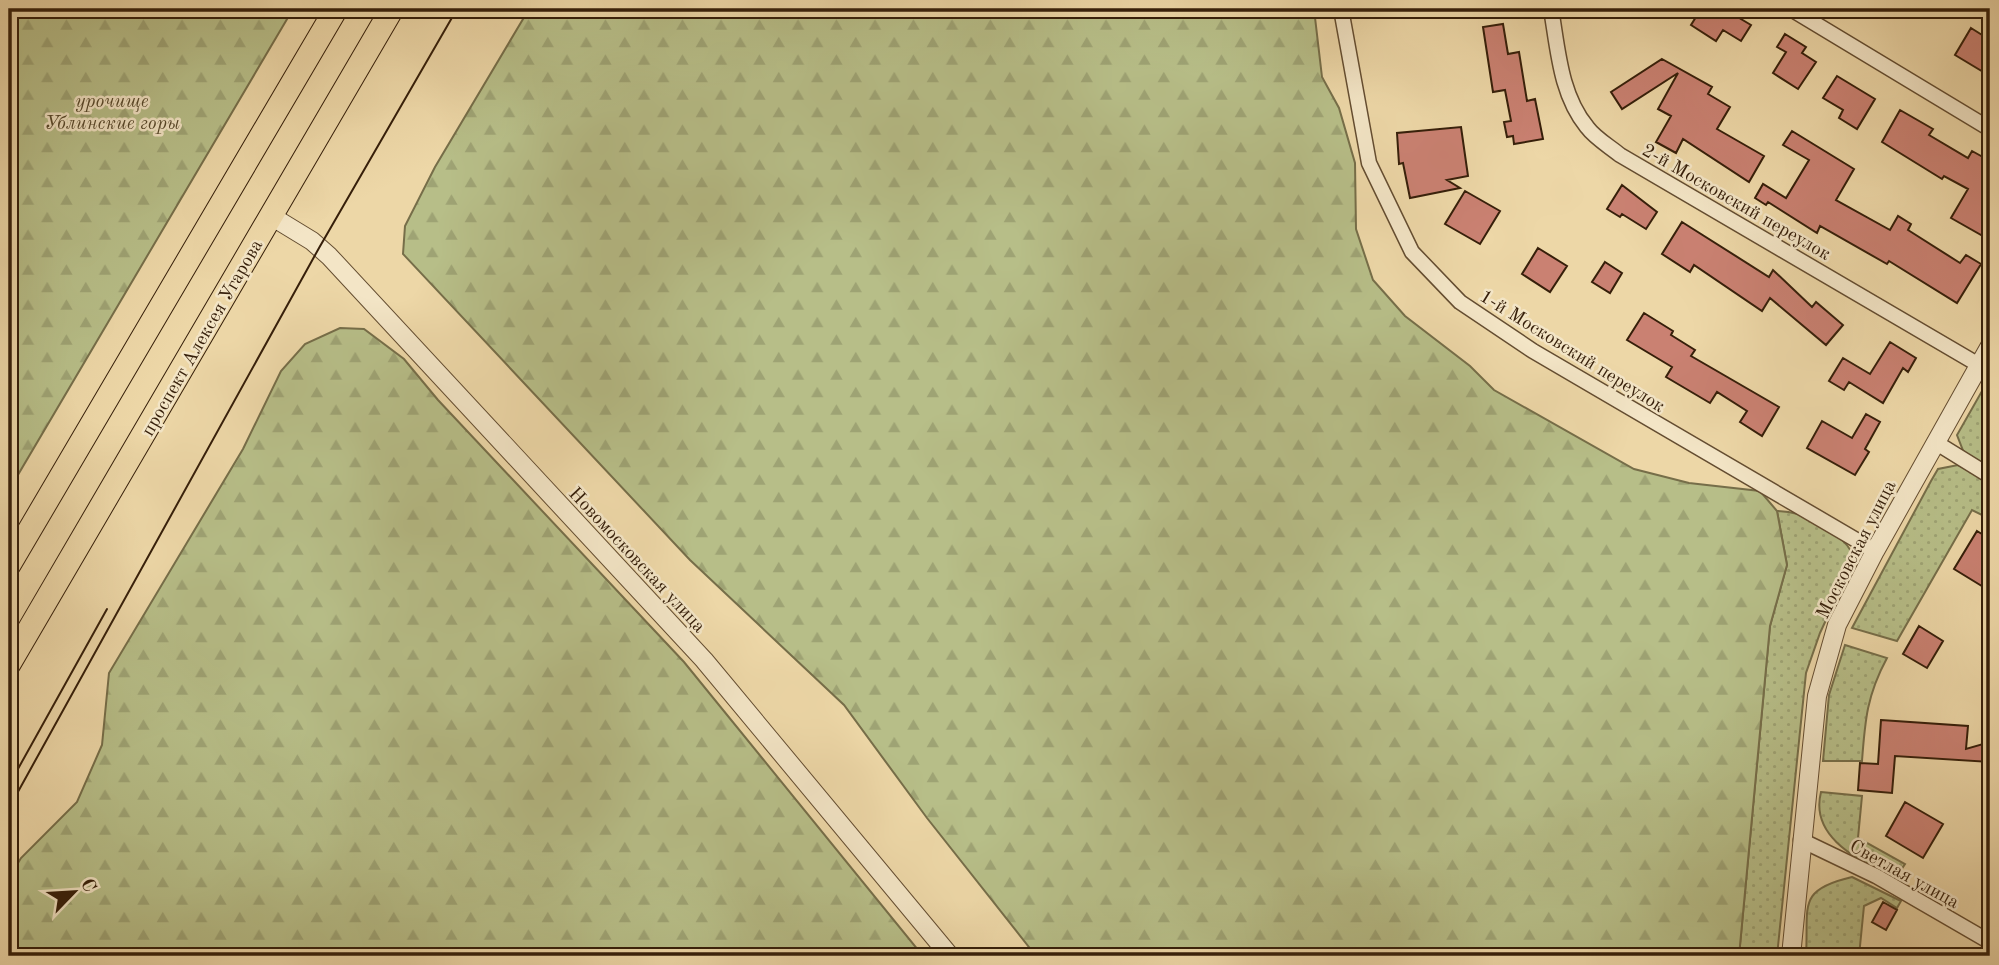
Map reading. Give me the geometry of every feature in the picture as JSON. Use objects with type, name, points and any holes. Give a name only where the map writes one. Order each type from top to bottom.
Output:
[{"type":"main road","points":[[9,565],[336,9]]},
{"type":"main road","name":"проспект Алексея Угарова","points":[[9,664],[392,9]]},
{"type":"street","name":"1-й Московский переулок","points":[[1341,9],[1368,163],[1412,252],[1460,302],[1533,351],[1875,551]]},
{"type":"street","name":"2-й Московский переулок","points":[[1551,9],[1571,103],[1588,129],[1620,155],[1979,365]]},
{"type":"street","points":[[1791,9],[1990,129]]},
{"type":"street","name":"Новомосковская улица","points":[[271,216],[329,256],[704,660],[950,956]]},
{"type":"street","name":"Московская улица","points":[[1791,956],[1817,695],[1837,625],[1875,551],[1990,346]]},
{"type":"street","points":[[1935,442],[1990,476]]},
{"type":"street","name":"Светлая улица","points":[[1801,840],[1876,876],[1990,942]]},
{"type":"green space","name":"урочище Ублинские горы","points":[[9,9],[293,9],[9,490]]},
{"type":"green space","points":[[529,9],[1314,9],[1322,77],[1339,108],[1355,163],[1356,229],[1373,280],[1405,316],[1470,366],[1494,390],[1634,469],[1689,483],[1760,491],[1777,511],[1787,565],[1770,626],[1739,956],[1036,956],[927,818],[844,705],[690,560],[403,254],[405,226],[435,167]]},
{"type":"green space","points":[[340,328],[364,329],[404,359],[438,400],[684,662],[923,956],[9,956],[9,878],[21,858],[77,802],[102,745],[109,673],[243,449],[281,371],[305,344]]},
{"type":"green space","points":[[1990,377],[1990,469],[1964,453],[1957,435]]},
{"type":"green space","points":[[1958,465],[1990,482],[1988,518],[1972,510],[1897,641],[1852,628],[1938,469]]},
{"type":"green space","points":[[1777,511],[1810,518],[1839,537],[1853,554],[1851,566],[1820,633],[1806,673],[1777,956],[1739,956],[1770,626],[1787,565]]},
{"type":"green space","points":[[1845,645],[1887,658],[1868,708],[1862,761],[1823,761],[1829,695]]},
{"type":"green space","points":[[1821,792],[1862,796],[1858,838],[1905,864],[1895,879],[1854,856],[1830,835],[1819,808]]},
{"type":"green space","points":[[1852,877],[1901,901],[1897,908],[1881,898],[1864,906],[1859,956],[1806,956],[1809,903],[1822,888]]},
{"type":"building","points":[[1701,9],[1724,9],[1751,25],[1741,41],[1723,30],[1716,41],[1691,25]]},
{"type":"building","points":[[1503,24],[1508,54],[1519,52],[1527,101],[1535,99],[1543,139],[1514,144],[1513,136],[1507,137],[1504,122],[1511,121],[1505,90],[1493,92],[1483,27]]},
{"type":"building","points":[[1971,28],[1990,40],[1990,76],[1955,55]]},
{"type":"building","points":[[1785,34],[1806,47],[1802,53],[1816,62],[1798,89],[1773,73],[1786,52],[1777,47]]},
{"type":"building","points":[[1662,59],[1712,87],[1708,94],[1730,107],[1717,129],[1764,156],[1749,182],[1683,139],[1676,153],[1656,142],[1671,116],[1658,109],[1678,73],[1622,109],[1611,92]]},
{"type":"building","points":[[1837,76],[1875,99],[1857,129],[1839,118],[1843,110],[1823,98]]},
{"type":"building","points":[[1900,110],[1933,129],[1929,135],[1968,158],[1972,151],[1990,161],[1990,240],[1951,218],[1968,189],[1944,176],[1942,179],[1882,142]]},
{"type":"building","points":[[1461,127],[1468,176],[1447,180],[1460,188],[1410,198],[1403,163],[1399,164],[1397,133]]},
{"type":"building","points":[[1792,131],[1854,169],[1836,200],[1890,230],[1898,216],[1911,224],[1908,230],[1960,263],[1966,255],[1981,264],[1957,303],[1889,261],[1887,264],[1820,226],[1817,233],[1768,202],[1766,205],[1755,198],[1763,184],[1786,198],[1809,160],[1783,145]]},
{"type":"building","points":[[1622,185],[1657,212],[1646,229],[1622,214],[1620,217],[1607,209]]},
{"type":"building","points":[[1465,191],[1500,211],[1480,244],[1445,224]]},
{"type":"building","points":[[1682,222],[1769,277],[1773,270],[1812,307],[1816,302],[1843,325],[1826,345],[1770,298],[1762,311],[1694,265],[1690,272],[1662,254]]},
{"type":"building","points":[[1538,248],[1567,266],[1550,292],[1522,274]]},
{"type":"building","points":[[1605,262],[1622,273],[1610,293],[1592,282]]},
{"type":"building","points":[[1644,313],[1673,331],[1671,335],[1695,350],[1691,356],[1779,407],[1762,436],[1740,422],[1747,411],[1717,392],[1710,403],[1666,377],[1672,367],[1627,340]]},
{"type":"building","points":[[1890,342],[1916,358],[1908,372],[1903,368],[1883,403],[1849,382],[1844,390],[1829,381],[1843,358],[1870,374]]},
{"type":"building","points":[[1866,414],[1880,422],[1865,449],[1869,452],[1855,475],[1807,448],[1822,421],[1852,438]]},
{"type":"building","points":[[1977,531],[1990,539],[1990,591],[1954,569]]},
{"type":"building","points":[[1919,626],[1943,641],[1927,668],[1903,654]]},
{"type":"building","points":[[1881,720],[1968,726],[1966,749],[1990,742],[1990,762],[1895,756],[1892,793],[1858,790],[1860,763],[1878,764]]},
{"type":"building","points":[[1905,802],[1943,824],[1923,858],[1886,836]]},
{"type":"building","points":[[1883,902],[1897,910],[1886,930],[1872,922]]},
{"type":"tram line","points":[[9,808],[319,248],[457,9]]},
{"type":"tram line","points":[[9,785],[107,609]]}]
